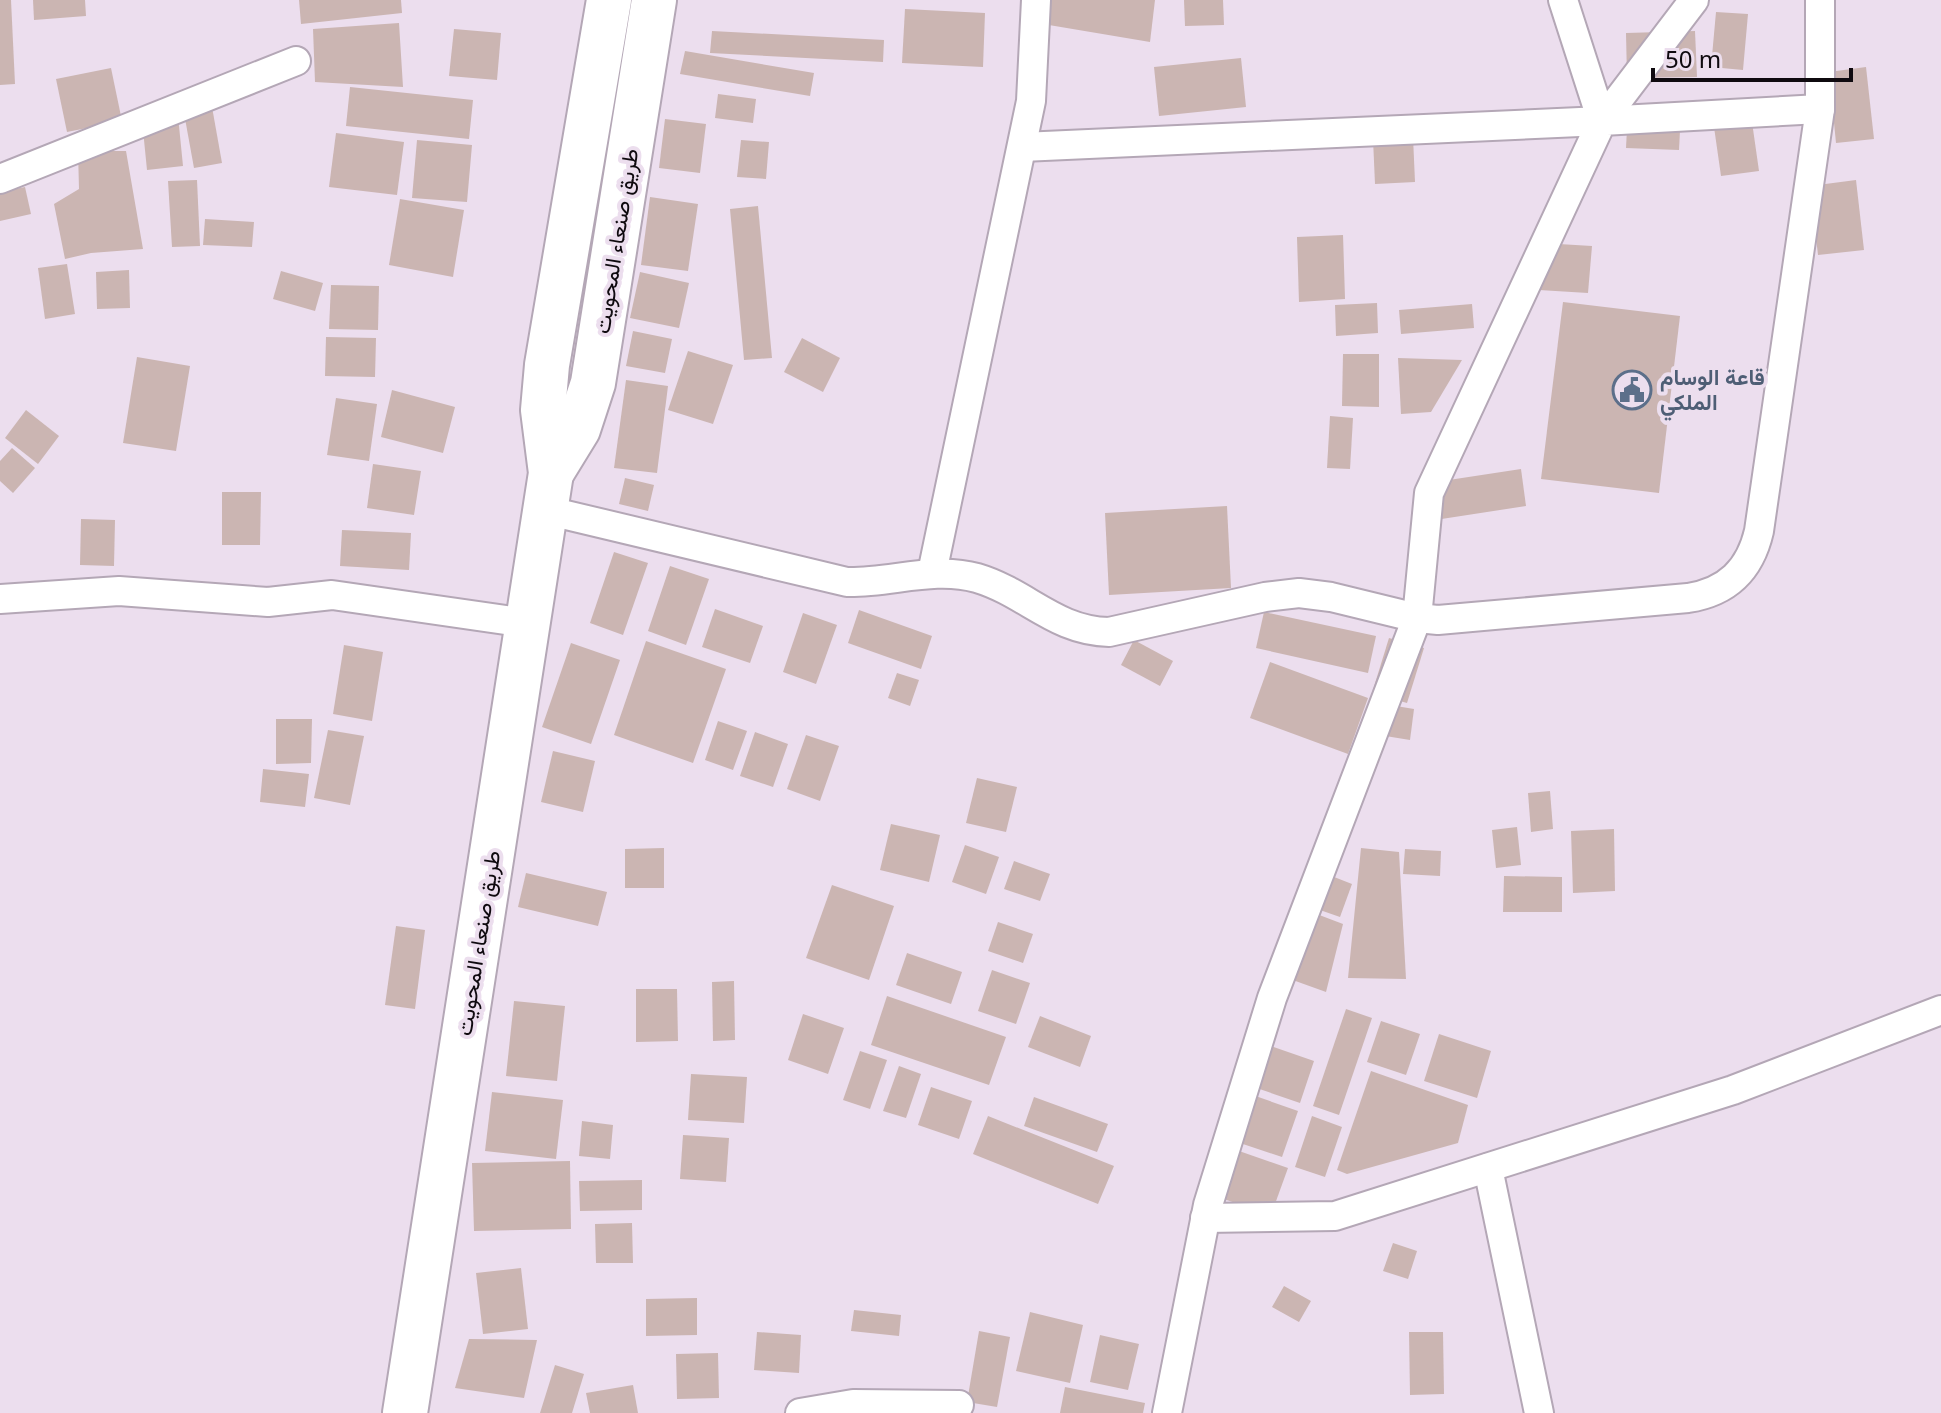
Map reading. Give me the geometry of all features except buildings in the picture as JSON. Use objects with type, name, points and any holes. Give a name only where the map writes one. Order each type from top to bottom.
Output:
[{"type":"main road","name":"طريق صنعاء المحويت","points":[[405,1413],[548,491],[544,387],[609,0]]},
{"type":"main road","name":"طريق صنعاء المحويت","points":[[548,491],[578,429],[593,383],[654,0]]},
{"type":"street","points":[[932,573],[1031,101],[1036,0]]},
{"type":"street","points":[[1563,0],[1602,121]]},
{"type":"street","points":[[1167,1413],[1205,1218],[1272,998],[1417,618],[1429,493],[1602,121],[1694,0]]},
{"type":"street","points":[[548,491],[847,582],[889,581],[932,573],[964,576],[996,585],[1065,624],[1092,632],[1109,632],[1265,597],[1299,593],[1331,597],[1417,618],[1460,619],[1701,596],[1727,585],[1748,563],[1759,531],[1820,109],[1820,0]]},
{"type":"street","points":[[0,179],[296,61]]},
{"type":"street","points":[[1022,147],[1820,109]]},
{"type":"street","points":[[0,599],[119,591],[268,602],[332,595],[527,623]]},
{"type":"street","points":[[1205,1218],[1335,1216],[1733,1090],[1941,1010]]},
{"type":"street","points":[[1488,1168],[1539,1413]]},
{"type":"street","points":[[800,1413],[853,1404],[959,1405]]},
{"type":"place","name":"قاعة الوسام الملكي","points":[[1632,390]]}]
